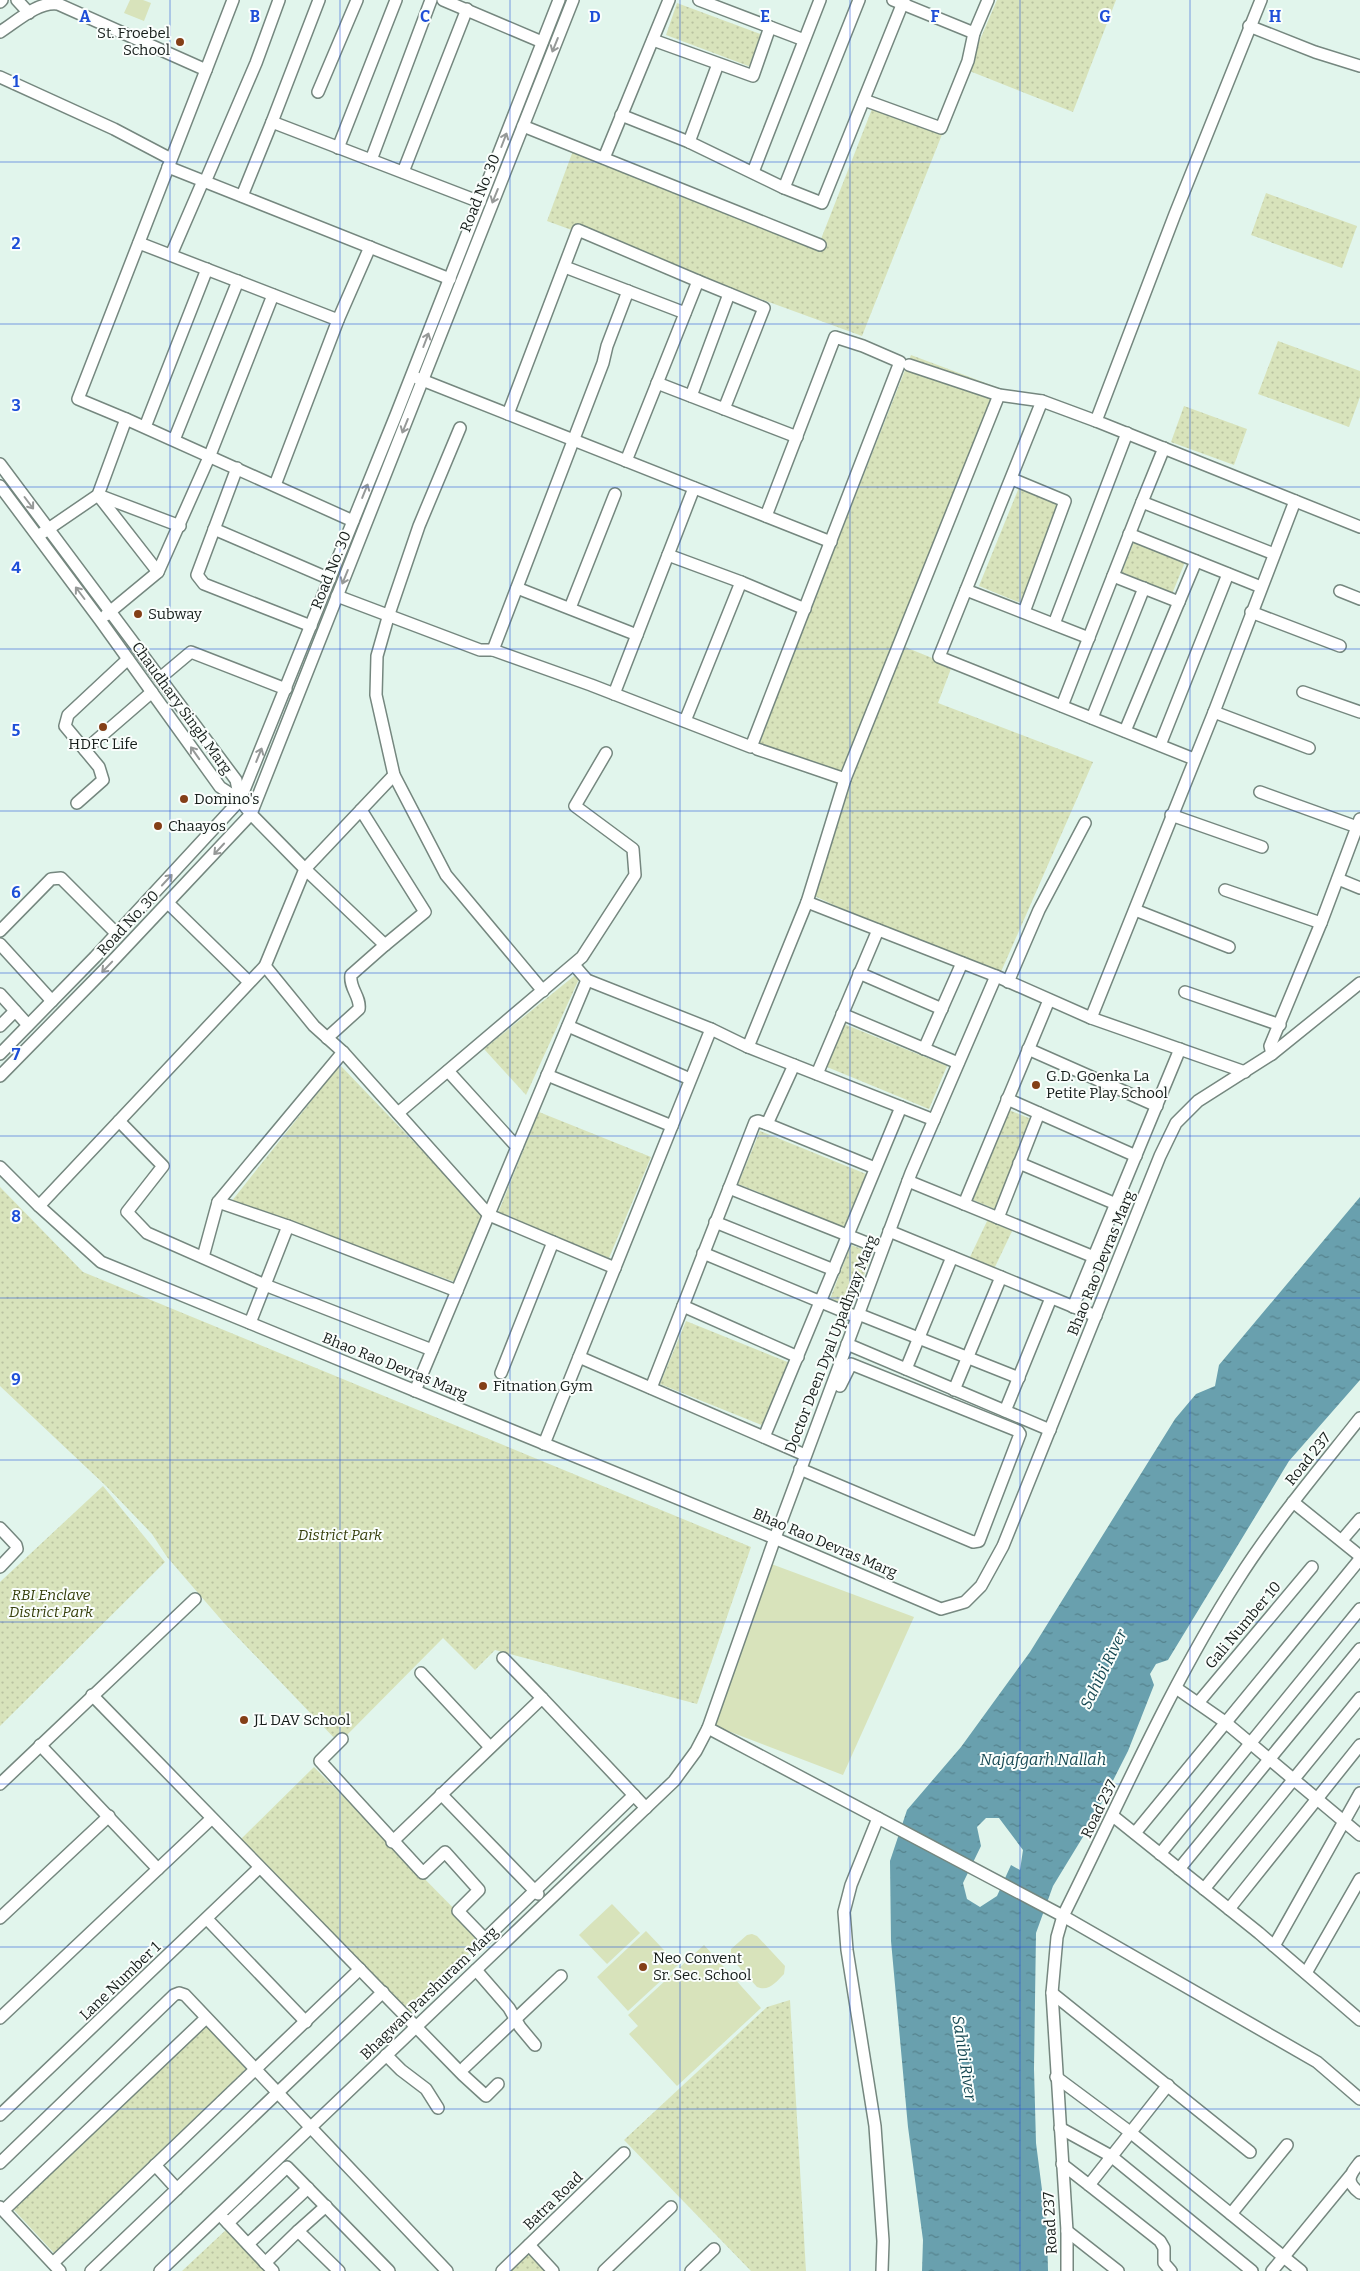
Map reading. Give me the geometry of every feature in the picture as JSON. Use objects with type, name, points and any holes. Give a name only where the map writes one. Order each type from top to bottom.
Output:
[{"type":"street","points":[[17,0],[29,12]]},
{"type":"street","points":[[233,0],[78,399],[210,455],[354,520]]},
{"type":"street","points":[[171,255],[256,63],[279,0]]},
{"type":"street","points":[[242,196],[319,0]]},
{"type":"street","points":[[318,92],[357,0]]},
{"type":"street","points":[[338,148],[396,0]]},
{"type":"street","points":[[371,160],[431,0]]},
{"type":"street","points":[[443,0],[542,42]]},
{"type":"street","name":"Road No. 30","points":[[0,1076],[168,903],[251,814],[337,596],[417,378],[450,279],[558,0]]},
{"type":"street","name":"Road No. 30","points":[[0,1054],[240,800],[354,520],[417,378],[523,126],[573,0]]},
{"type":"street","points":[[604,158],[669,0]]},
{"type":"street","points":[[699,0],[804,40]]},
{"type":"street","points":[[753,172],[820,0]]},
{"type":"street","points":[[784,188],[859,0]]},
{"type":"street","points":[[864,100],[941,128],[968,61],[974,32],[988,0]]},
{"type":"street","points":[[1096,421],[1249,26],[1261,0]]},
{"type":"street","points":[[621,116],[689,142],[784,188],[822,203],[864,100],[900,1],[974,32]]},
{"type":"street","points":[[0,32],[29,12],[51,3],[58,4],[206,70]]},
{"type":"street","points":[[403,172],[467,9]]},
{"type":"street","points":[[1249,26],[1315,52],[1360,66]]},
{"type":"street","points":[[653,40],[753,76],[770,27]]},
{"type":"street","points":[[689,142],[718,64]]},
{"type":"street","points":[[0,77],[114,129],[204,181],[450,279]]},
{"type":"street","points":[[272,122],[480,202]]},
{"type":"street","points":[[523,126],[820,245]]},
{"type":"street","points":[[508,414],[578,230],[698,282],[764,308],[724,409]]},
{"type":"street","points":[[139,243],[338,320]]},
{"type":"street","points":[[275,485],[338,320],[370,247]]},
{"type":"street","points":[[565,267],[685,312]]},
{"type":"street","points":[[145,427],[207,269]]},
{"type":"street","points":[[174,440],[238,281]]},
{"type":"street","points":[[626,461],[698,282]]},
{"type":"street","points":[[493,650],[574,440],[628,291]]},
{"type":"street","points":[[691,396],[729,294]]},
{"type":"street","points":[[100,620],[158,572],[210,455],[273,295]]},
{"type":"street","points":[[337,596],[389,614],[480,650],[493,650],[614,694],[751,747],[832,542],[900,362],[863,346],[835,337],[766,516]]},
{"type":"street","points":[[909,365],[999,395],[1042,401],[1360,526]]},
{"type":"street","points":[[417,378],[832,542]]},
{"type":"street","points":[[657,383],[797,437]]},
{"type":"street","points":[[748,1047],[807,902],[846,779],[999,395]]},
{"type":"street","points":[[1042,401],[939,657],[1194,758]]},
{"type":"street","points":[[38,536],[98,495],[126,419]]},
{"type":"street","points":[[460,428],[419,526],[389,614],[377,656],[376,695],[394,775],[446,875],[543,991]]},
{"type":"street","points":[[1054,624],[1127,433]]},
{"type":"street","points":[[1062,706],[1164,448]]},
{"type":"street","name":"Chaudhary Singh Marg","points":[[0,464],[236,780],[240,800]]},
{"type":"street","points":[[237,468],[197,575],[204,584],[311,626]]},
{"type":"street","points":[[1012,479],[1065,500],[1024,612]]},
{"type":"street","name":"Chaudhary Singh Marg","points":[[0,486],[4,499],[38,536],[220,787],[240,800]]},
{"type":"street","points":[[614,694],[694,488]]},
{"type":"street","points":[[570,608],[615,494]]},
{"type":"street","points":[[98,495],[180,526]]},
{"type":"street","points":[[98,495],[158,572]]},
{"type":"street","points":[[1091,1018],[1214,712],[1295,501]]},
{"type":"street","points":[[1142,502],[1274,554]]},
{"type":"street","points":[[214,529],[330,579]]},
{"type":"street","points":[[1129,534],[1261,587]]},
{"type":"street","points":[[668,555],[741,582],[805,609]]},
{"type":"street","points":[[1125,731],[1196,561]]},
{"type":"street","points":[[1160,745],[1228,574]]},
{"type":"street","points":[[1113,576],[1179,602]]},
{"type":"street","points":[[685,721],[741,582]]},
{"type":"street","points":[[517,588],[637,635]]},
{"type":"street","points":[[1092,718],[1144,588]]},
{"type":"street","points":[[966,590],[1089,638]]},
{"type":"street","points":[[1340,591],[1360,598]]},
{"type":"street","points":[[1251,612],[1340,646]]},
{"type":"street","points":[[160,678],[191,652],[286,689]]},
{"type":"street","points":[[77,803],[103,780],[99,767],[65,726],[68,715],[128,659]]},
{"type":"street","points":[[84,750],[152,692]]},
{"type":"street","points":[[1303,692],[1360,712]]},
{"type":"street","points":[[1214,712],[1309,748]]},
{"type":"street","points":[[757,749],[846,779]]},
{"type":"street","points":[[398,1113],[582,957],[636,874],[633,849],[575,806],[606,753]]},
{"type":"street","points":[[39,1206],[265,966],[305,869],[394,775]]},
{"type":"street","points":[[1260,792],[1358,823],[1321,923],[1270,1046],[1272,1054]]},
{"type":"street","points":[[240,800],[251,814],[305,869],[385,945]]},
{"type":"street","points":[[328,1038],[359,1009],[360,1003],[350,981],[350,975],[425,912],[361,810]]},
{"type":"street","points":[[1172,815],[1262,847]]},
{"type":"street","points":[[1008,982],[1039,910],[1085,823]]},
{"type":"street","points":[[0,931],[51,879],[61,878],[116,933]]},
{"type":"street","points":[[1338,879],[1360,888]]},
{"type":"street","points":[[1225,890],[1321,923]]},
{"type":"street","points":[[807,902],[996,976],[1091,1018],[1245,1072]]},
{"type":"street","points":[[168,903],[249,982]]},
{"type":"street","points":[[1135,910],[1229,947]]},
{"type":"street","points":[[817,1074],[878,930]]},
{"type":"street","points":[[0,944],[52,1001]]},
{"type":"street","points":[[924,1049],[962,963]]},
{"type":"street","points":[[574,965],[587,980],[711,1029],[748,1047],[934,1120]]},
{"type":"street","points":[[265,966],[314,1026],[343,1052],[489,1215],[615,1268]]},
{"type":"street","points":[[860,973],[942,1009]]},
{"type":"street","name":"Doctor Deen Dyal Upadhyay Marg","points":[[708,1728],[774,1538],[804,1471],[806,1455],[908,1181],[996,976]]},
{"type":"street","points":[[415,1391],[587,980]]},
{"type":"street","name":"Bhao Rao Devras Marg","points":[[0,1167],[39,1206],[101,1262],[774,1538],[941,1609],[965,1602],[981,1586],[1003,1546],[1160,1156],[1176,1123],[1198,1101],[1272,1054],[1360,983]]},
{"type":"street","points":[[1185,992],[1280,1025]]},
{"type":"street","points":[[0,994],[28,1025]]},
{"type":"street","points":[[964,1204],[1049,1000]]},
{"type":"street","points":[[0,1026],[15,1011]]},
{"type":"street","points":[[842,1014],[958,1063]]},
{"type":"street","points":[[568,1026],[690,1079]]},
{"type":"street","points":[[544,1444],[711,1029]]},
{"type":"street","points":[[1028,1049],[1157,1106]]},
{"type":"street","points":[[1073,1307],[1180,1049]]},
{"type":"street","points":[[202,1257],[218,1202],[343,1052]]},
{"type":"street","points":[[767,1124],[794,1065]]},
{"type":"street","points":[[448,1071],[517,1147]]},
{"type":"street","points":[[547,1075],[672,1126]]},
{"type":"street","points":[[1007,1099],[1136,1156]]},
{"type":"street","points":[[764,1437],[900,1107]]},
{"type":"street","points":[[998,1218],[1039,1113]]},
{"type":"street","points":[[119,1121],[163,1166],[127,1212],[147,1233],[265,1285],[432,1350]]},
{"type":"street","points":[[650,1388],[753,1124],[758,1121],[767,1124],[876,1168]]},
{"type":"street","points":[[1019,1163],[1116,1204]]},
{"type":"street","points":[[908,1181],[1094,1257]]},
{"type":"street","points":[[729,1188],[882,1249]]},
{"type":"street","points":[[218,1202],[288,1226],[457,1290]]},
{"type":"street","points":[[715,1222],[834,1270]]},
{"type":"street","points":[[250,1323],[288,1226]]},
{"type":"street","points":[[889,1231],[1096,1316]]},
{"type":"street","points":[[501,1373],[553,1242]]},
{"type":"street","points":[[704,1253],[821,1302],[1018,1378]]},
{"type":"street","points":[[906,1369],[952,1257]]},
{"type":"street","points":[[954,1390],[1001,1277]]},
{"type":"street","points":[[1005,1411],[1051,1298]]},
{"type":"street","points":[[683,1306],[798,1357]]},
{"type":"street","points":[[847,1344],[1050,1430]]},
{"type":"street","points":[[579,1357],[806,1455]]},
{"type":"street","points":[[851,1364],[1012,1428],[1020,1434],[979,1541],[973,1542],[804,1471],[845,1372],[851,1364]]},
{"type":"street","name":"Road 237","points":[[1067,2271],[1067,2231],[1052,1993],[1057,1938],[1063,1916],[1153,1730],[1237,1580],[1293,1502],[1360,1418]]},
{"type":"street","points":[[1135,1833],[1360,1557],[1342,1540],[1293,1502]]},
{"type":"street","points":[[1342,1540],[1360,1519]]},
{"type":"street","points":[[0,1528],[16,1545],[17,1549],[0,1568]]},
{"type":"street","name":"Gali Number 10","points":[[1198,1703],[1312,1566]]},
{"type":"street","points":[[0,1784],[195,1599]]},
{"type":"street","points":[[1160,1854],[1360,1609]]},
{"type":"street","points":[[1179,1869],[1360,1649]]},
{"type":"street","points":[[503,1658],[646,1808]]},
{"type":"street","points":[[421,1673],[490,1747]]},
{"type":"street","points":[[1176,1688],[1225,1722],[1360,1835]]},
{"type":"street","points":[[92,1695],[259,1868],[486,2096],[498,2084]]},
{"type":"street","points":[[392,1842],[542,1698]]},
{"type":"street","points":[[1204,1889],[1360,1698]]},
{"type":"street","points":[[708,1728],[1063,1916],[1317,2062],[1360,2099]]},
{"type":"street","name":"Bhagwan Parshuram Marg","points":[[160,2271],[674,1781],[696,1751],[708,1728]]},
{"type":"street","points":[[342,1739],[320,1762],[392,1842],[423,1873],[445,1852],[480,1890],[458,1911],[496,1951]]},
{"type":"street","points":[[40,1745],[158,1869]]},
{"type":"street","points":[[1229,1909],[1318,1800],[1360,1745]]},
{"type":"street","points":[[1274,1946],[1360,1793]]},
{"type":"street","points":[[441,1794],[546,1903]]},
{"type":"street","points":[[484,1939],[634,1795]]},
{"type":"street","points":[[1,1915],[109,1816]]},
{"type":"street","points":[[1113,1816],[1274,1946],[1360,2020]]},
{"type":"street","points":[[878,1818],[851,1885],[844,1912],[847,1950],[875,2126],[883,2241],[882,2271]]},
{"type":"street","points":[[0,2018],[212,1819]]},
{"type":"street","name":"Lane Number 1","points":[[0,2115],[259,1868]]},
{"type":"street","points":[[1306,1973],[1360,1879]]},
{"type":"street","points":[[207,1919],[306,2022]]},
{"type":"street","points":[[205,2019],[2,2209],[56,2267],[155,2165],[360,1969]]},
{"type":"street","points":[[476,1970],[504,2002],[535,2045]]},
{"type":"street","points":[[465,2067],[561,1976]]},
{"type":"street","points":[[91,2271],[383,1992]]},
{"type":"street","points":[[0,2163],[174,1995],[179,1993],[185,1995],[205,2019],[311,2127],[447,2271]]},
{"type":"street","points":[[1052,1993],[1250,2152]]},
{"type":"street","points":[[386,2055],[401,2070],[426,2089],[438,2108]]},
{"type":"street","points":[[1056,2077],[1130,2132],[1301,2271]]},
{"type":"street","points":[[1089,2184],[1168,2085]]},
{"type":"street","points":[[1060,2128],[1111,2156],[1252,2271]]},
{"type":"street","points":[[1231,2214],[1287,2145]]},
{"type":"street","name":"Batra Road","points":[[502,2271],[624,2153]]},
{"type":"street","points":[[1272,2271],[1360,2162]]},
{"type":"street","points":[[1062,2164],[1160,2241],[1164,2248],[1164,2263],[1171,2271]]},
{"type":"street","points":[[155,2165],[177,2188]]},
{"type":"street","points":[[228,2223],[287,2167],[390,2271]]},
{"type":"street","points":[[1350,2176],[1352,2186],[1360,2193]]},
{"type":"street","points":[[248,2244],[308,2188]]},
{"type":"street","points":[[219,2215],[269,2267],[298,2232],[326,2206]]},
{"type":"street","points":[[604,2271],[671,2207]]},
{"type":"street","points":[[1067,2231],[1118,2271]]},
{"type":"street","points":[[298,2232],[339,2271]]},
{"type":"street","points":[[529,2245],[553,2271]]},
{"type":"street","points":[[693,2270],[714,2249]]},
{"type":"green space","points":[[130,0],[143,0],[151,3],[144,21],[124,13]]},
{"type":"green space","points":[[997,0],[1116,0],[1073,112],[967,70]]},
{"type":"green space","points":[[677,3],[763,35],[751,67],[666,35]]},
{"type":"green space","points":[[872,109],[943,132],[862,336],[547,221],[574,148],[821,239]]},
{"type":"green space","points":[[1266,193],[1357,226],[1342,268],[1251,235]]},
{"type":"green space","points":[[1278,341],[1360,371],[1360,397],[1349,427],[1258,394]]},
{"type":"green space","points":[[911,355],[999,388],[900,645],[952,666],[938,703],[1093,762],[997,981],[806,892],[846,787],[754,753]]},
{"type":"green space","points":[[1184,406],[1247,429],[1234,465],[1171,442]]},
{"type":"green space","points":[[1020,485],[1070,506],[1028,606],[979,586]]},
{"type":"green space","points":[[1134,542],[1185,562],[1172,594],[1121,574]]},
{"type":"green space","points":[[584,968],[526,1095],[484,1049]]},
{"type":"green space","points":[[844,1024],[947,1066],[929,1109],[827,1067]]},
{"type":"green space","points":[[340,1065],[483,1214],[455,1282],[231,1202]]},
{"type":"green space","points":[[1009,1110],[1031,1119],[995,1209],[973,1200]]},
{"type":"green space","points":[[539,1112],[651,1157],[609,1258],[498,1213]]},
{"type":"green space","points":[[760,1131],[866,1174],[844,1227],[738,1184]]},
{"type":"green space","name":"District Park","points":[[0,1187],[83,1272],[751,1547],[697,1704],[495,1650],[475,1670],[443,1638],[339,1743],[224,1623],[167,1557],[152,1534],[106,1486],[0,1386]]},
{"type":"green space","points":[[989,1217],[1014,1227],[994,1269],[969,1259]]},
{"type":"green space","points":[[851,1245],[873,1253],[851,1308],[830,1299]]},
{"type":"green space","points":[[686,1321],[790,1363],[764,1426],[660,1384]]},
{"type":"green space","name":"RBI Enclave District Park","points":[[103,1486],[165,1562],[0,1726],[0,1582]]},
{"type":"green space","points":[[766,1562],[914,1617],[843,1775],[715,1726]]},
{"type":"green space","points":[[314,1767],[484,1939],[410,2013],[241,1839]]},
{"type":"green space","points":[[612,1904],[640,1933],[607,1964],[579,1935]]},
{"type":"green space","points":[[646,1931],[678,1965],[628,2011],[597,1977]]},
{"type":"green space","points":[[747,1935],[757,1936],[785,1966],[784,1974],[769,1987],[757,1987],[731,1958],[731,1949]]},
{"type":"green space","points":[[704,1945],[761,2008],[677,2086],[629,2034],[638,2026],[628,2015]]},
{"type":"green space","points":[[790,2000],[806,2271],[751,2271],[624,2140],[767,2007]]},
{"type":"green space","points":[[205,2025],[246,2069],[54,2253],[13,2209]]},
{"type":"green space","points":[[228,2228],[268,2271],[182,2271]]},
{"type":"green space","points":[[527,2253],[545,2271],[509,2271]]},
{"type":"water","points":[[1360,1197],[1360,1380],[1289,1461],[1168,1660],[1156,1664],[1150,1674],[1154,1685],[1128,1751],[1092,1822],[1053,1886],[1036,1933],[1034,2069],[1036,2143],[1047,2229],[1048,2271],[922,2271],[923,2240],[908,2127],[891,1941],[890,1861],[907,1810],[961,1747],[1030,1652],[1175,1419],[1196,1394],[1215,1386],[1219,1365]],"holes":[[[986,1818],[999,1818],[1023,1850],[1020,1870],[1011,1865],[997,1896],[980,1907],[967,1899],[963,1883],[981,1846],[977,1827]]]},
{"type":"place","name":"St. Froebel School","points":[[180,42]]},
{"type":"place","name":"Subway","points":[[138,614]]},
{"type":"place","name":"HDFC Life","points":[[103,727]]},
{"type":"place","name":"Domino's","points":[[184,799]]},
{"type":"place","name":"Chaayos","points":[[158,826]]},
{"type":"place","name":"G.D. Goenka La Petite Play School","points":[[1036,1085]]},
{"type":"place","name":"Fitnation Gym","points":[[483,1386]]},
{"type":"place","name":"JL DAV School","points":[[244,1720]]},
{"type":"place","name":"Neo Convent Sr. Sec. School","points":[[643,1967]]},
{"type":"water label","name":"Sahibi River","points":[[1103,1669]]},
{"type":"water label","name":"Najafgarh Nallah","points":[[1043,1759]]},
{"type":"water label","name":"Sahibi River","points":[[965,2058]]}]
